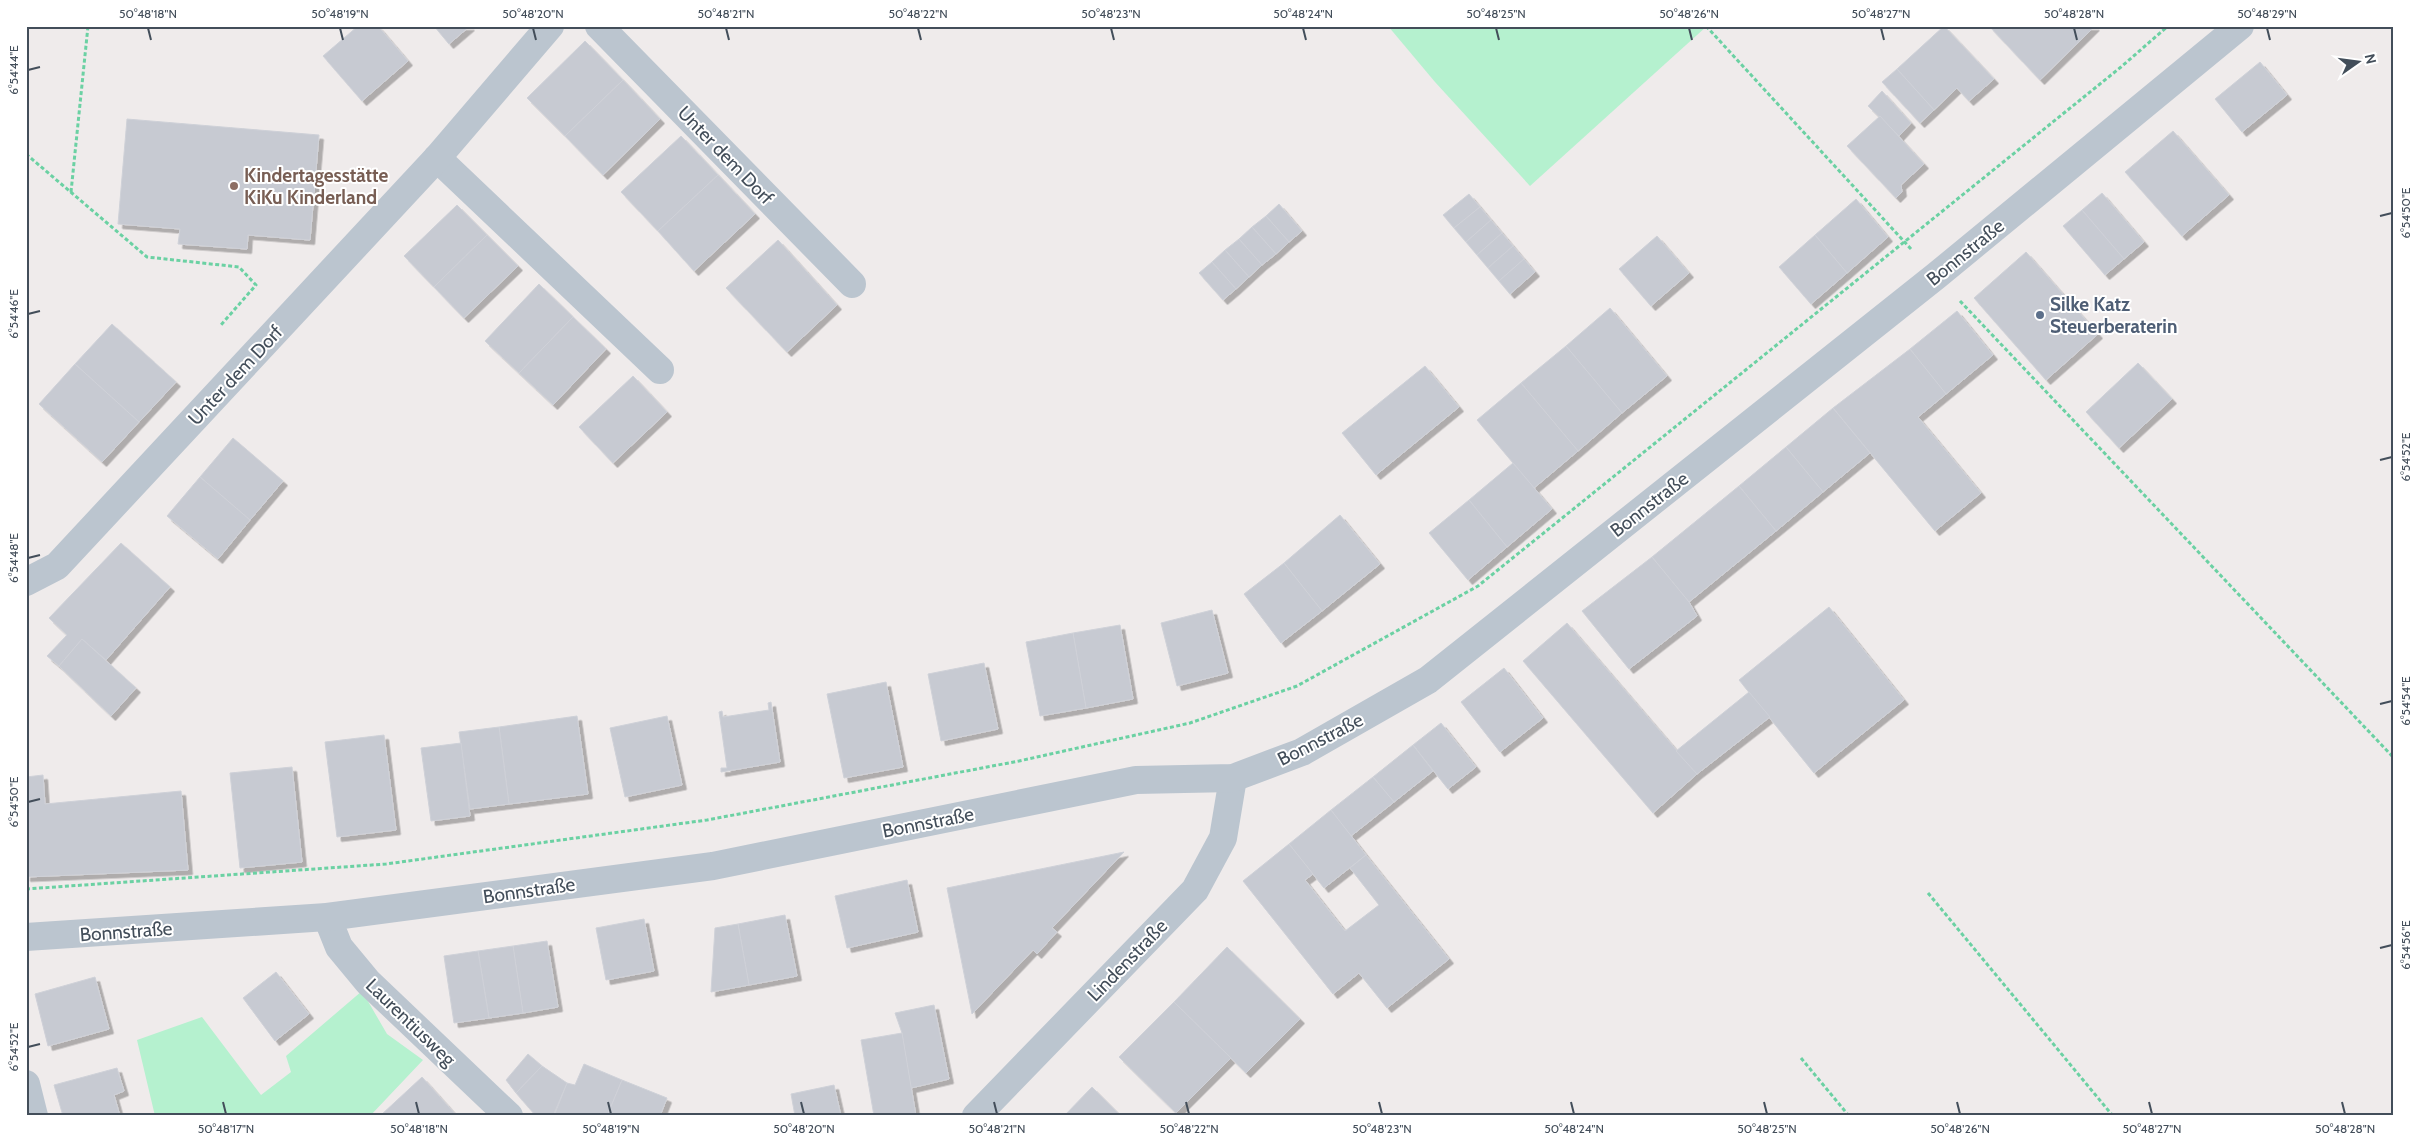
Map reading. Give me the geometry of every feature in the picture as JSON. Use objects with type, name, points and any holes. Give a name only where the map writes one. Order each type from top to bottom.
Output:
[{"type":"street","name":"Unter dem Dorf","points":[[26,582],[57,566],[437,158],[550,26]]},
{"type":"street","name":"Unter dem Dorf","points":[[599,26],[852,284]]},
{"type":"street","name":"Bonnstraße","points":[[26,937],[327,917],[713,866],[1136,780],[1234,778],[1302,752],[1428,680],[1936,276],[2240,26]]},
{"type":"street","points":[[437,158],[660,370]]},
{"type":"street","name":"Lindenstraße","points":[[976,1116],[1196,890],[1223,838],[1234,778]]},
{"type":"street","name":"Laurentiusweg","points":[[327,917],[339,947],[368,982],[509,1116]]},
{"type":"street","points":[[26,1084],[34,1116]]},
{"type":"path","points":[[71,192],[88,26]]},
{"type":"path","points":[[1706,26],[1904,242],[2394,758]]},
{"type":"path","points":[[26,889],[386,864],[707,820],[1019,761],[1190,723],[1297,686],[1478,586],[2121,67],[2168,26]]},
{"type":"path","points":[[26,154],[147,257],[238,267],[256,285],[220,326]]},
{"type":"path","points":[[1928,893],[2113,1116]]},
{"type":"path","points":[[1801,1058],[1850,1116]]},
{"type":"green space","points":[[1388,26],[1707,26],[1530,186],[1435,82]]},
{"type":"green space","points":[[362,991],[387,1034],[423,1060],[370,1116],[155,1116],[137,1040],[202,1017],[261,1095],[291,1072],[286,1056]]},
{"type":"building","points":[[358,26],[378,26],[408,61],[362,101],[323,56]]},
{"type":"building","points":[[434,26],[470,26],[449,44]]},
{"type":"building","points":[[1944,26],[1994,79],[1969,101],[1957,88],[1934,110],[1897,69]]},
{"type":"building","points":[[1989,26],[2095,26],[2040,80]]},
{"type":"building","points":[[585,41],[623,80],[565,136],[527,98]]},
{"type":"building","points":[[2260,62],[2287,95],[2242,132],[2215,99]]},
{"type":"building","points":[[1897,69],[1934,110],[1920,123],[1882,82]]},
{"type":"building","points":[[623,80],[660,119],[603,175],[565,136]]},
{"type":"building","points":[[1882,91],[1911,123],[1899,136],[1868,106]]},
{"type":"building","points":[[1880,116],[1924,164],[1901,185],[1902,192],[1896,198],[1847,146]]},
{"type":"building","points":[[127,119],[319,135],[310,240],[248,235],[247,249],[178,244],[180,229],[118,224]]},
{"type":"building","points":[[2173,131],[2229,195],[2182,236],[2125,172]]},
{"type":"building","points":[[681,136],[718,175],[658,231],[621,192]]},
{"type":"building","points":[[718,175],[755,214],[694,271],[658,231]]},
{"type":"building","points":[[2102,193],[2144,242],[2124,259],[2082,210]]},
{"type":"building","points":[[1469,194],[1480,207],[1454,228],[1443,215]]},
{"type":"building","points":[[1856,199],[1888,237],[1847,273],[1815,235]]},
{"type":"building","points":[[1279,204],[1302,231],[1289,242],[1266,216]]},
{"type":"building","points":[[457,205],[487,235],[434,287],[404,256]]},
{"type":"building","points":[[1480,207],[1491,220],[1466,242],[1454,228]]},
{"type":"building","points":[[2082,210],[2124,259],[2105,275],[2063,226]]},
{"type":"building","points":[[1266,216],[1289,242],[1276,254],[1252,227]]},
{"type":"building","points":[[1491,220],[1502,233],[1477,255],[1466,242]]},
{"type":"building","points":[[1252,227],[1276,254],[1262,265],[1239,239]]},
{"type":"building","points":[[1502,233],[1513,246],[1488,268],[1477,255]]},
{"type":"building","points":[[487,235],[518,266],[464,318],[434,287]]},
{"type":"building","points":[[1815,235],[1847,273],[1811,304],[1779,267]]},
{"type":"building","points":[[1657,236],[1689,273],[1651,306],[1619,269]]},
{"type":"building","points":[[1239,239],[1262,265],[1249,277],[1225,250]]},
{"type":"building","points":[[778,240],[837,305],[787,352],[726,288]]},
{"type":"building","points":[[1513,246],[1524,259],[1499,281],[1488,268]]},
{"type":"building","points":[[1225,250],[1249,277],[1236,289],[1212,262]]},
{"type":"building","points":[[2026,252],[2098,334],[2046,380],[1974,298]]},
{"type":"building","points":[[1524,259],[1535,272],[1510,294],[1499,281]]},
{"type":"building","points":[[1212,262],[1236,289],[1223,300],[1199,273]]},
{"type":"building","points":[[539,284],[573,317],[519,373],[485,341]]},
{"type":"building","points":[[1610,308],[1667,376],[1622,413],[1566,346]]},
{"type":"building","points":[[1957,311],[1993,355],[1946,394],[1910,349]]},
{"type":"building","points":[[573,317],[606,349],[553,405],[519,373]]},
{"type":"building","points":[[112,324],[176,382],[139,422],[75,364]]},
{"type":"building","points":[[1566,346],[1622,413],[1578,451],[1521,383]]},
{"type":"building","points":[[1910,349],[1946,394],[1918,417],[1981,493],[1935,531],[1833,408]]},
{"type":"building","points":[[2138,363],[2172,399],[2119,448],[2086,412]]},
{"type":"building","points":[[75,364],[139,422],[102,462],[39,404]]},
{"type":"building","points":[[1425,366],[1459,407],[1376,475],[1342,433]]},
{"type":"building","points":[[633,376],[667,412],[613,463],[579,427]]},
{"type":"building","points":[[1521,383],[1578,451],[1534,488],[1477,420]]},
{"type":"building","points":[[1833,408],[1870,453],[1823,492],[1786,447]]},
{"type":"building","points":[[233,438],[283,481],[250,520],[200,477]]},
{"type":"building","points":[[1786,447],[1823,492],[1776,531],[1739,486]]},
{"type":"building","points":[[1513,463],[1552,509],[1507,547],[1469,500]]},
{"type":"building","points":[[200,477],[250,520],[218,559],[167,516]]},
{"type":"building","points":[[1739,486],[1776,531],[1689,602],[1652,557]]},
{"type":"building","points":[[1469,500],[1507,547],[1468,580],[1429,533]]},
{"type":"building","points":[[1340,515],[1380,564],[1322,611],[1284,563]]},
{"type":"building","points":[[121,543],[170,587],[106,660],[82,639],[59,666],[47,656],[67,635],[49,618]]},
{"type":"building","points":[[1652,557],[1689,602],[1697,616],[1629,669],[1582,611]]},
{"type":"building","points":[[1284,563],[1322,611],[1281,643],[1244,594]]},
{"type":"building","points":[[1829,607],[1904,700],[1814,773],[1739,680]]},
{"type":"building","points":[[1212,610],[1228,673],[1177,686],[1161,623]]},
{"type":"building","points":[[1567,623],[1697,774],[1653,813],[1523,661]]},
{"type":"building","points":[[1120,625],[1133,699],[1086,708],[1073,633]]},
{"type":"building","points":[[1073,633],[1086,708],[1040,716],[1026,642]]},
{"type":"building","points":[[82,639],[136,688],[111,716],[59,666]]},
{"type":"building","points":[[984,663],[998,729],[941,741],[928,674]]},
{"type":"building","points":[[1504,668],[1543,718],[1500,752],[1461,702]]},
{"type":"building","points":[[886,682],[903,767],[844,778],[827,694]]},
{"type":"building","points":[[1749,692],[1770,717],[1697,774],[1676,751]]},
{"type":"building","points":[[771,702],[780,762],[721,772],[721,768],[727,768],[719,712],[722,711],[723,717],[769,710],[768,703]]},
{"type":"building","points":[[577,716],[588,794],[509,804],[499,727]]},
{"type":"building","points":[[667,716],[682,785],[625,797],[610,728]]},
{"type":"building","points":[[1441,723],[1476,767],[1448,789],[1413,745]]},
{"type":"building","points":[[499,727],[509,804],[470,809],[459,732]]},
{"type":"building","points":[[384,735],[396,830],[337,837],[325,742]]},
{"type":"building","points":[[461,743],[470,816],[431,821],[421,748]]},
{"type":"building","points":[[1413,745],[1433,771],[1394,802],[1373,777]]},
{"type":"building","points":[[292,767],[302,862],[240,868],[230,773]]},
{"type":"building","points":[[43,775],[45,804],[181,791],[188,870],[26,877],[26,777]]},
{"type":"building","points":[[1373,777],[1394,802],[1351,836],[1331,810]]},
{"type":"building","points":[[1331,810],[1366,855],[1324,888],[1289,844]]},
{"type":"building","points":[[1289,844],[1313,874],[1305,880],[1345,931],[1379,905],[1350,868],[1366,855],[1449,959],[1387,1008],[1359,973],[1333,994],[1243,881]]},
{"type":"building","points":[[1124,852],[1052,928],[1057,932],[1037,954],[1033,950],[972,1014],[947,888]]},
{"type":"building","points":[[907,880],[918,932],[847,948],[835,896]]},
{"type":"building","points":[[785,915],[797,976],[749,985],[738,924]]},
{"type":"building","points":[[644,919],[654,971],[606,980],[596,928]]},
{"type":"building","points":[[738,924],[749,985],[711,992],[715,928]]},
{"type":"building","points":[[547,941],[558,1007],[523,1013],[513,946]]},
{"type":"building","points":[[513,946],[523,1013],[489,1018],[478,951]]},
{"type":"building","points":[[1227,947],[1300,1019],[1246,1073],[1174,1002]]},
{"type":"building","points":[[478,951],[489,1018],[454,1023],[444,956]]},
{"type":"building","points":[[276,972],[309,1014],[275,1041],[243,998]]},
{"type":"building","points":[[95,977],[109,1029],[48,1046],[35,994]]},
{"type":"building","points":[[1174,1002],[1231,1058],[1176,1113],[1119,1057]]},
{"type":"building","points":[[934,1005],[949,1079],[911,1088],[902,1033],[895,1013]]},
{"type":"building","points":[[902,1033],[916,1116],[874,1116],[861,1040]]},
{"type":"building","points":[[528,1054],[542,1066],[516,1093],[506,1080]]},
{"type":"building","points":[[584,1064],[622,1080],[607,1116],[554,1116],[567,1083],[575,1085]]},
{"type":"building","points":[[542,1066],[567,1083],[553,1116],[536,1116],[516,1093]]},
{"type":"building","points":[[117,1068],[124,1091],[114,1095],[120,1116],[63,1116],[54,1085]]},
{"type":"building","points":[[422,1077],[457,1116],[381,1115]]},
{"type":"building","points":[[622,1080],[667,1098],[660,1116],[607,1116]]},
{"type":"building","points":[[834,1085],[841,1116],[795,1116],[791,1094]]},
{"type":"building","points":[[1092,1087],[1121,1116],[1064,1116]]},
{"type":"place","name":"Kindertagesstätte KiKu Kinderland","points":[[234,186]]},
{"type":"place","name":"Silke Katz Steuerberaterin","points":[[2040,315]]}]
